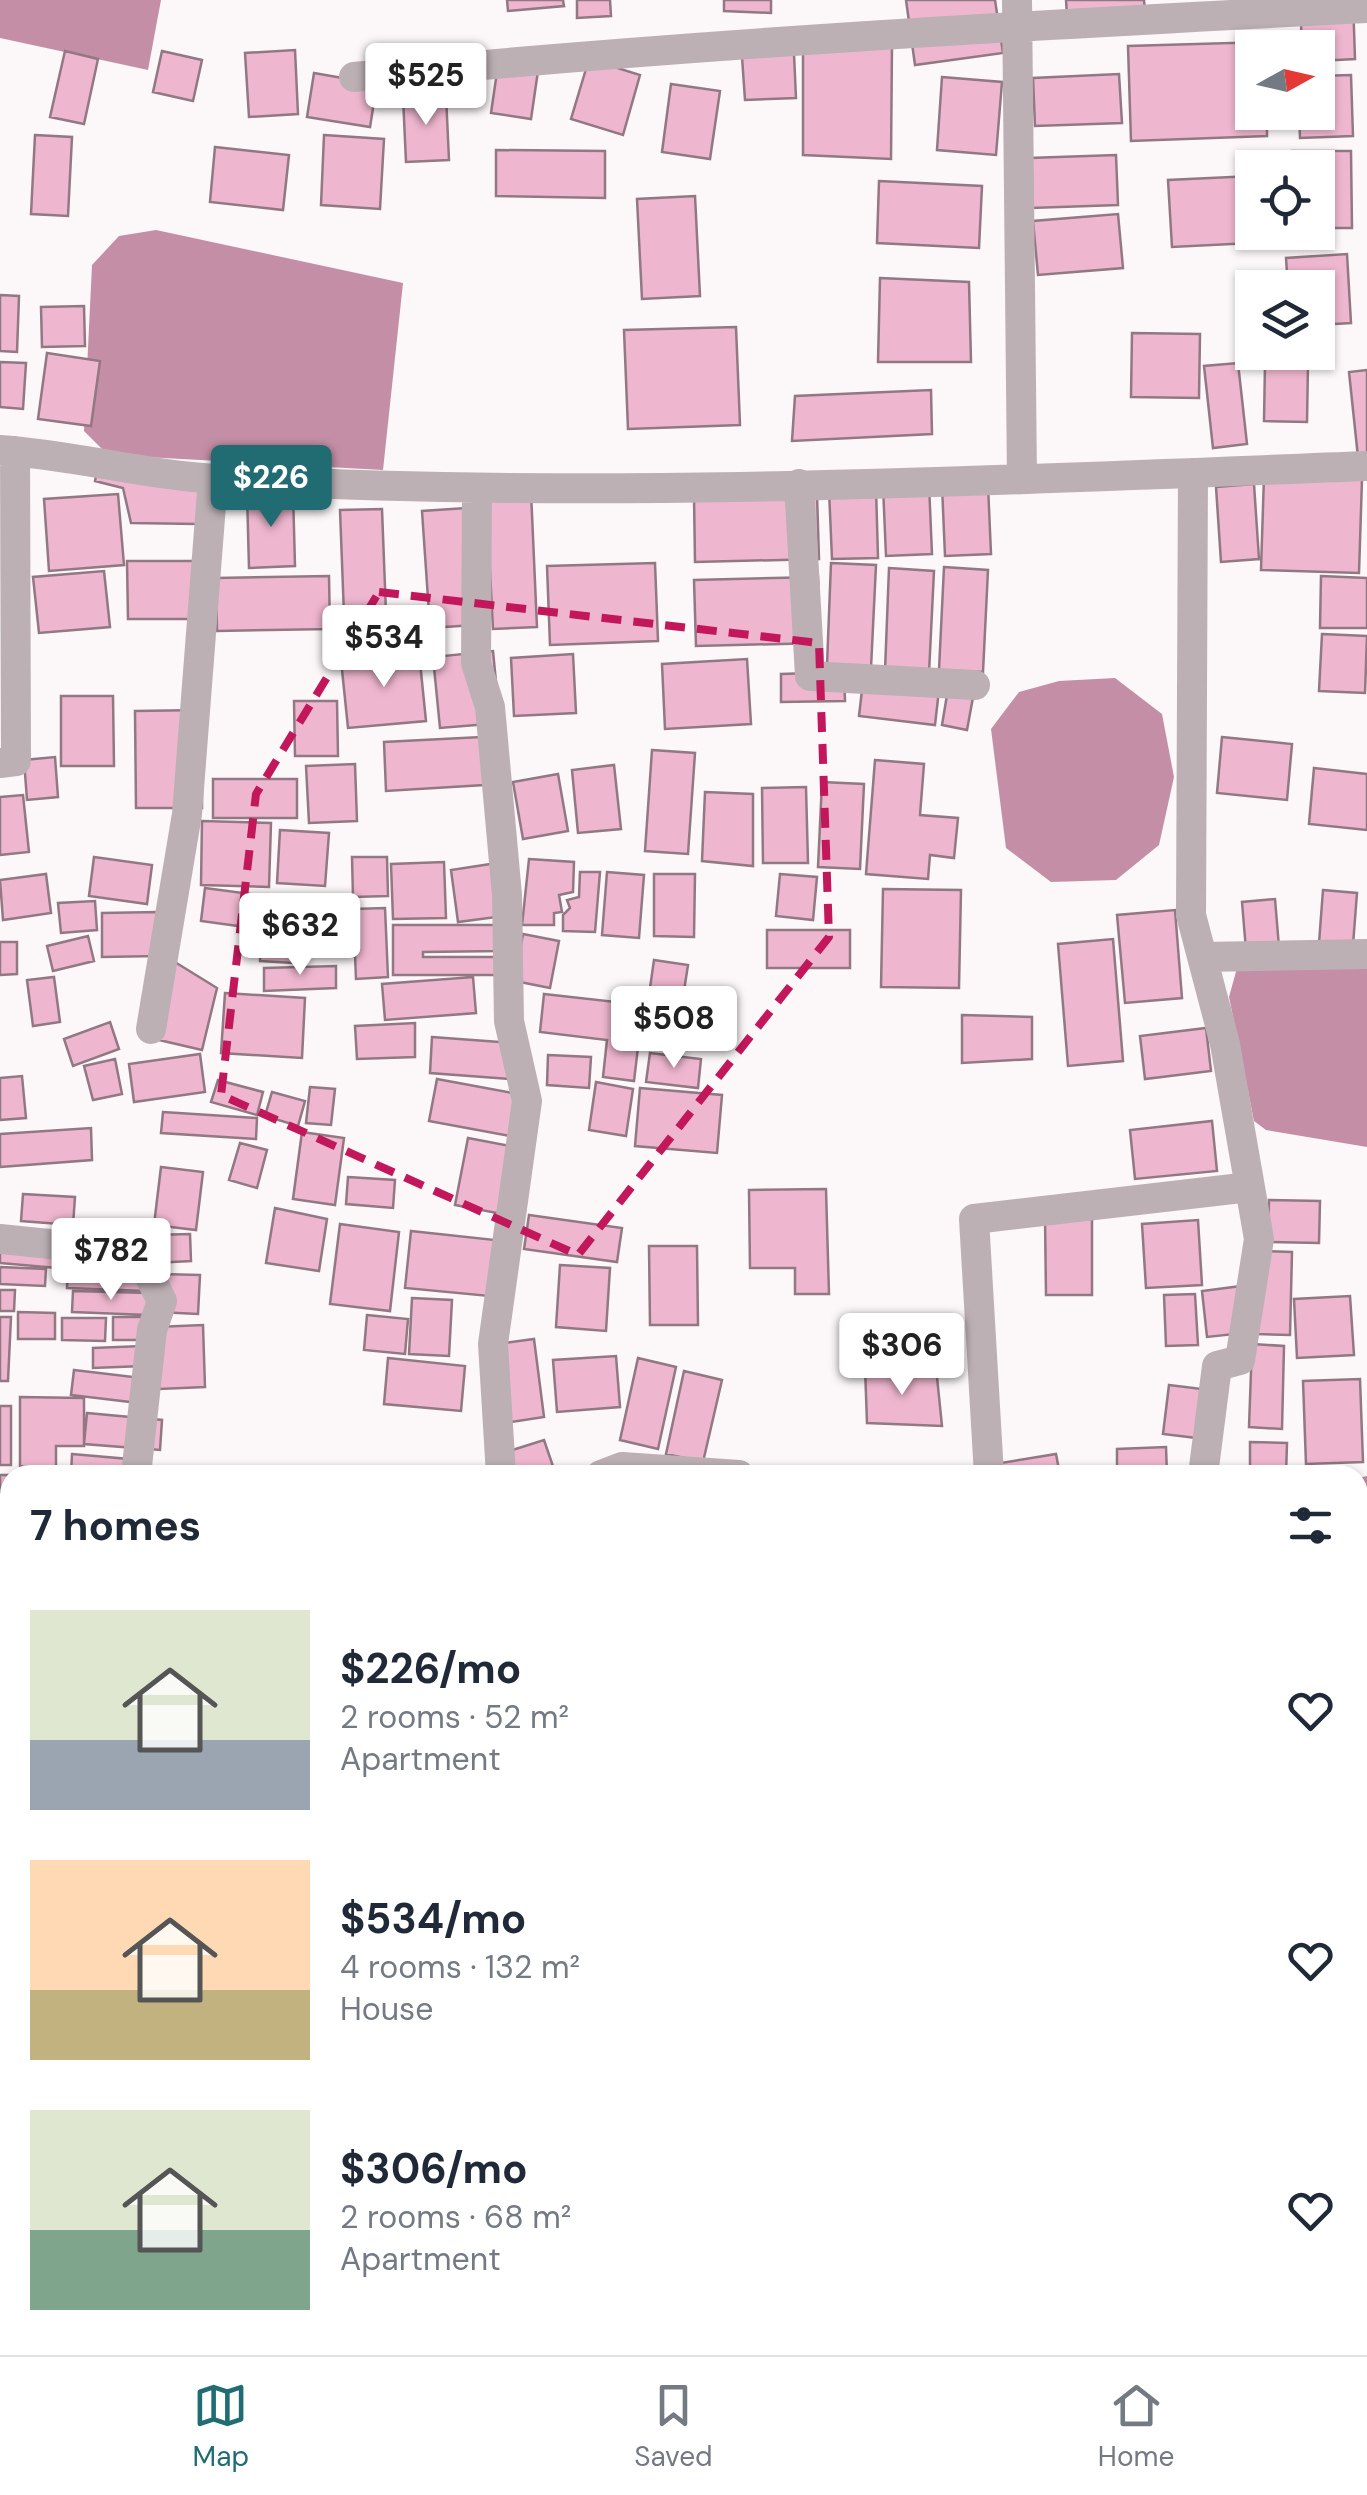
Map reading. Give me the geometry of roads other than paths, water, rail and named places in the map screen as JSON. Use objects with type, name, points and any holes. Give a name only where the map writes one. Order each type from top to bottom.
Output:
[{"type":"street","points":[[354,77],[1018,13],[1367,8]]},
{"type":"street","points":[[1018,13],[1022,479]]},
{"type":"street","points":[[0,763],[16,762],[8,451],[213,478],[534,490],[1022,479],[1367,466]]},
{"type":"street","points":[[1192,473],[1191,916],[1225,1044],[1259,1239],[1240,1360],[1217,1366],[1204,1465]]},
{"type":"street","points":[[151,1029],[187,814],[213,478]]},
{"type":"street","points":[[799,484],[810,676],[974,686]]},
{"type":"street","points":[[477,488],[476,662],[490,707],[497,782],[507,895],[509,1021],[527,1100],[493,1344],[500,1465]]},
{"type":"street","points":[[1202,957],[1367,954]]},
{"type":"street","points":[[989,1465],[974,1219],[1250,1187]]},
{"type":"street","points":[[0,1239],[138,1253],[162,1301],[152,1330],[137,1465]]}]
